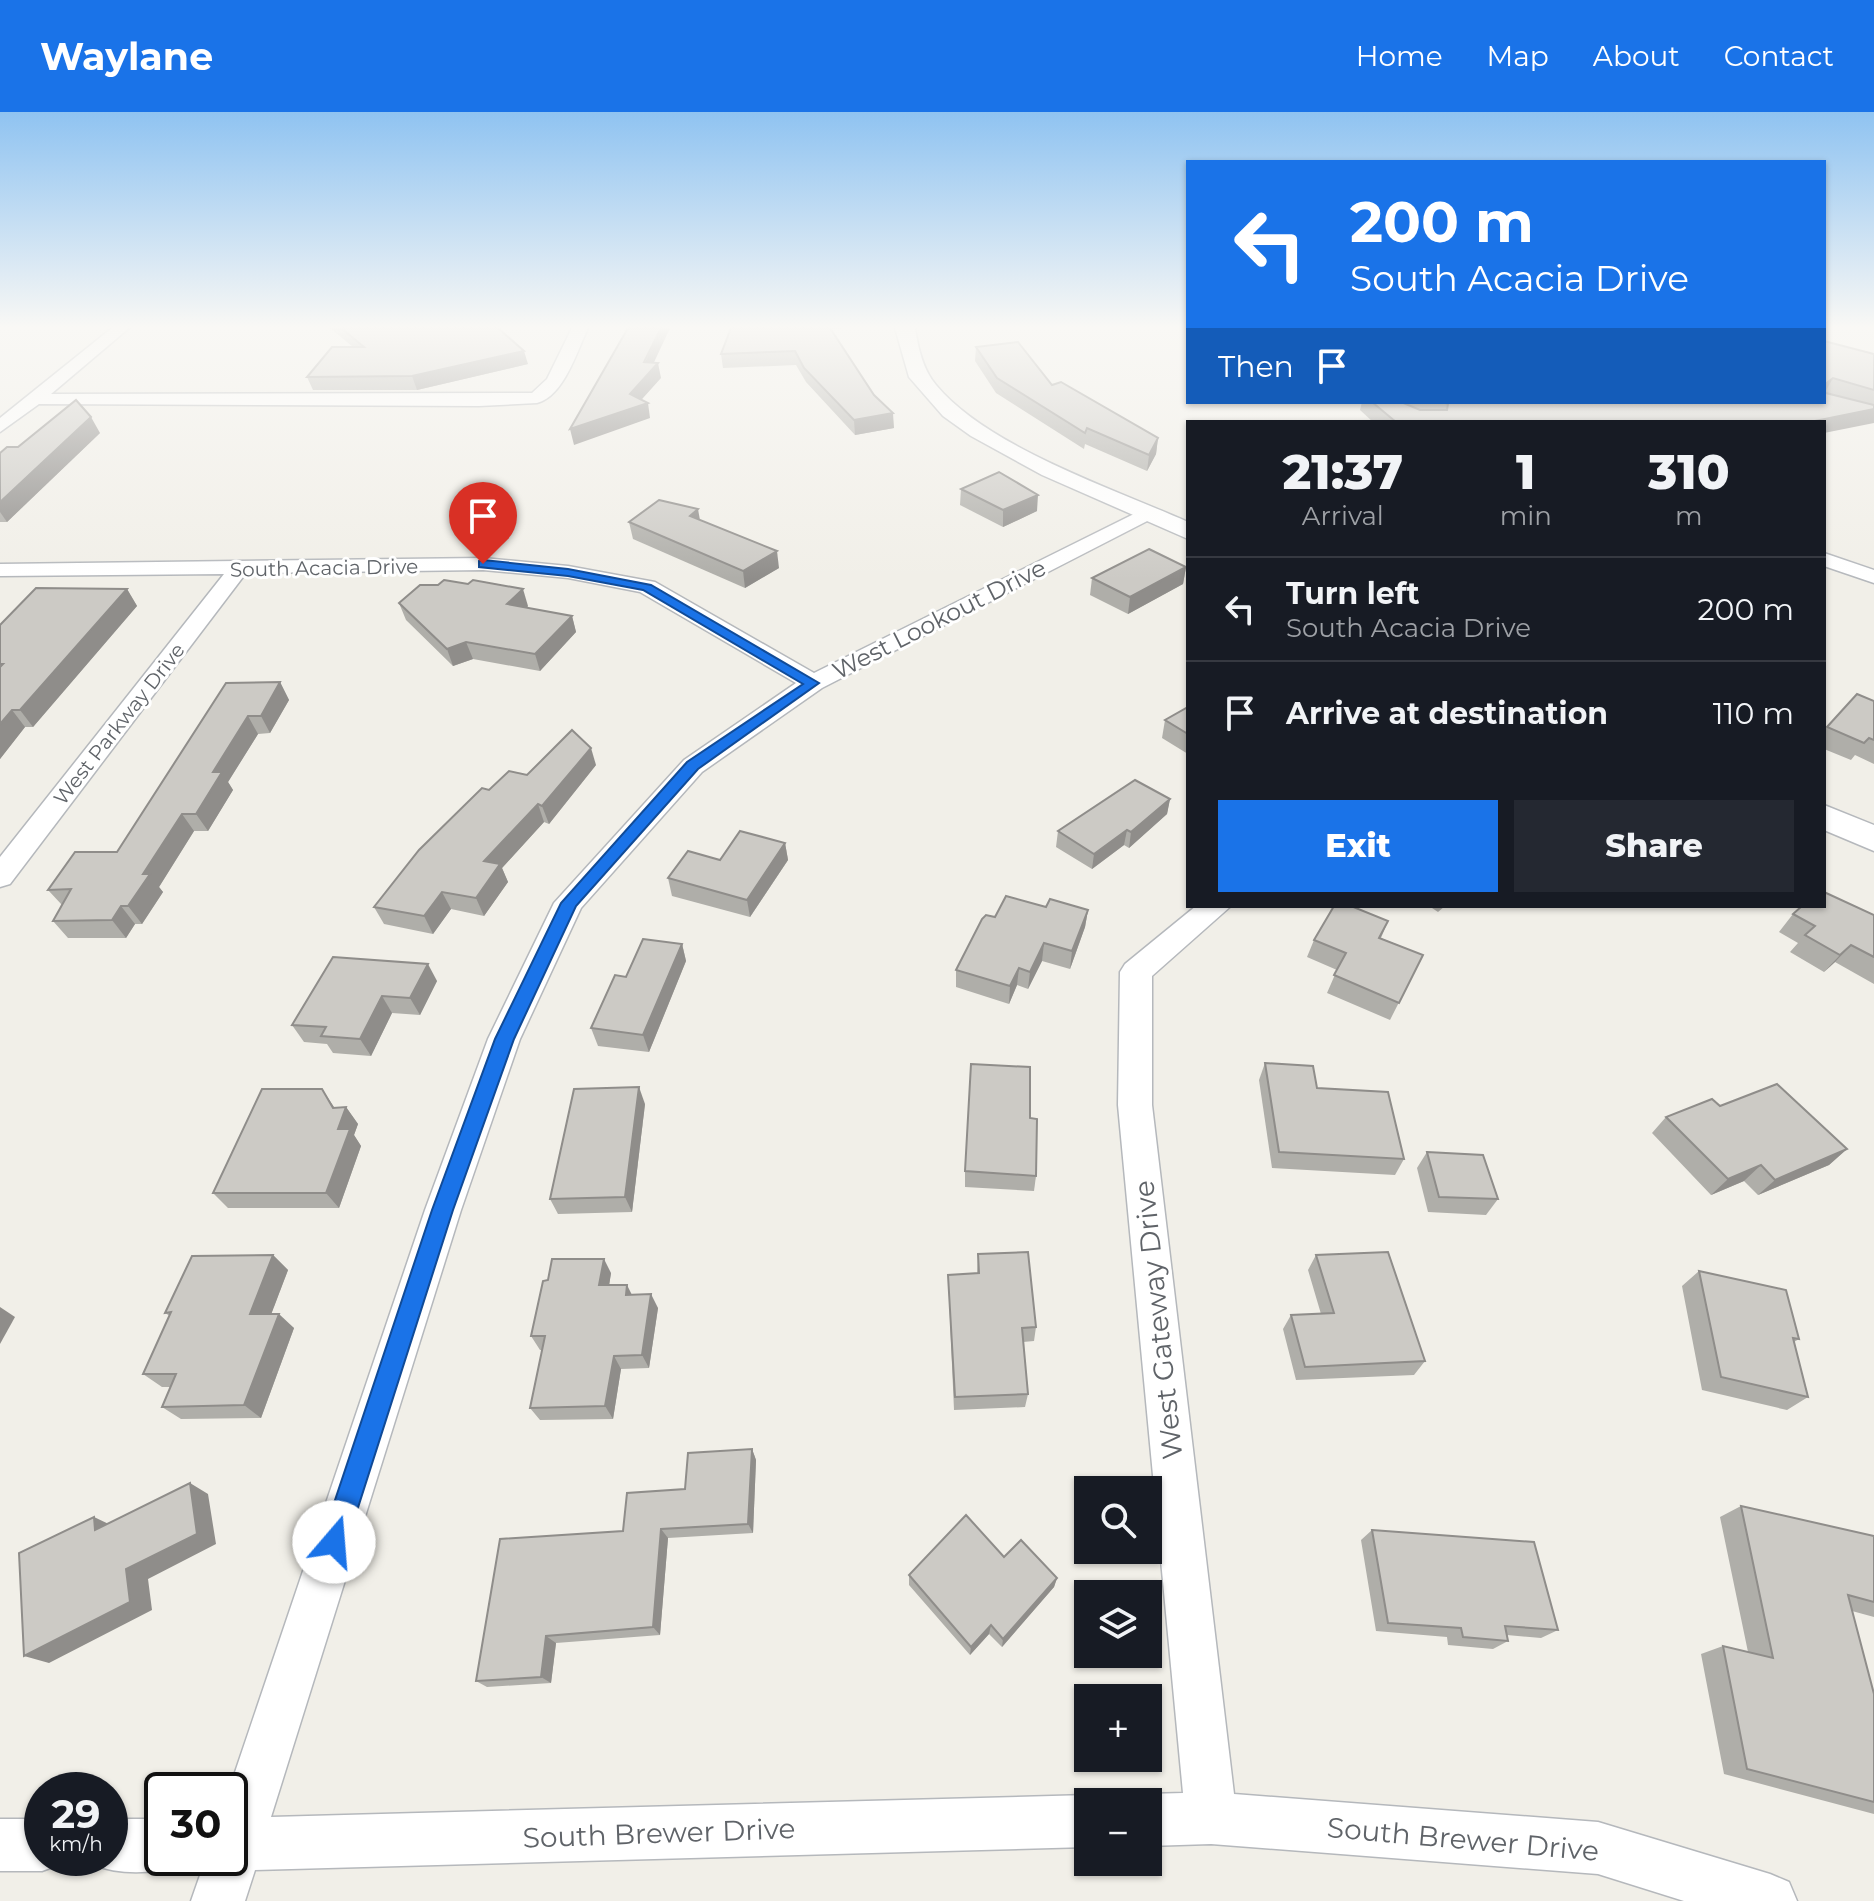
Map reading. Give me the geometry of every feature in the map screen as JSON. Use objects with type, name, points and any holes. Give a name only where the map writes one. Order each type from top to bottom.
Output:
[{"type":"street","points":[[0,427],[19,411]]},
{"type":"street","points":[[951,411],[997,442],[1186,530]]},
{"type":"street","name":"West Lookout Drive","points":[[248,1799],[443,1210],[504,1039],[569,903],[693,766],[813,683],[1148,513]]},
{"type":"street","points":[[1826,560],[1874,577]]},
{"type":"street","name":"South Acacia Drive","points":[[0,570],[238,570],[483,564],[568,572],[647,587],[813,683]]},
{"type":"street","name":"West Parkway Drive","points":[[0,877],[238,570]]},
{"type":"street","points":[[1826,817],[1874,839]]},
{"type":"street","name":"West Gateway Drive","points":[[1211,1818],[1135,1105],[1136,972],[1214,908]]},
{"type":"street","name":"South Brewer Drive","points":[[1162,1820],[1211,1818],[1598,1848],[1770,1901]]},
{"type":"street","name":"South Brewer Drive","points":[[248,1844],[1074,1821]]},
{"type":"street","points":[[0,1845],[24,1845]]},
{"type":"street","name":"West Lookout Drive","points":[[218,1901],[225,1876]]},
{"type":"building","points":[[62,411],[86,411],[91,417],[0,502],[0,453],[7,447],[18,447]]},
{"type":"building","points":[[580,411],[623,411],[570,429]]},
{"type":"building","points":[[846,411],[893,413],[854,420]]},
{"type":"building","points":[[1051,411],[1112,411],[1158,438],[1149,455],[1087,428],[1085,433]]},
{"type":"building","points":[[1383,411],[1862,411],[1820,420],[1394,420]]},
{"type":"building","points":[[999,472],[1038,495],[1003,510],[961,489]]},
{"type":"building","points":[[659,500],[698,509],[690,516],[777,551],[743,571],[629,522]]},
{"type":"building","points":[[1149,549],[1186,567],[1130,597],[1092,578]]},
{"type":"building","points":[[444,580],[468,584],[473,580],[523,589],[507,604],[572,616],[535,654],[466,642],[447,649],[399,603],[420,585],[438,585]]},
{"type":"building","points":[[36,588],[127,589],[20,710],[12,710],[0,724],[0,667],[3,664],[0,664],[0,625]]},
{"type":"building","points":[[280,682],[261,716],[248,716],[213,772],[222,772],[196,814],[182,814],[143,874],[150,874],[128,906],[121,906],[112,920],[53,921],[71,889],[48,890],[75,852],[117,852],[226,683]]},
{"type":"building","points":[[1857,694],[1874,701],[1874,740],[1869,738],[1864,743],[1827,727]]},
{"type":"building","points":[[1186,708],[1186,733],[1165,720]]},
{"type":"building","points":[[572,730],[591,748],[542,806],[538,804],[484,861],[500,864],[476,898],[442,892],[424,916],[374,907],[419,850],[482,788],[489,790],[509,771],[527,775]]},
{"type":"building","points":[[1135,780],[1170,799],[1131,832],[1127,830],[1094,854],[1058,831]]},
{"type":"building","points":[[740,831],[785,843],[747,900],[668,878],[688,851],[720,860]]},
{"type":"building","points":[[1826,893],[1874,915],[1874,957],[1851,945],[1840,955],[1805,935],[1815,926],[1793,914],[1800,908],[1826,908]]},
{"type":"building","points":[[1006,896],[1046,907],[1050,899],[1088,910],[1072,951],[1044,943],[1030,972],[1019,968],[1010,986],[956,970],[982,919],[986,915],[995,917]]},
{"type":"building","points":[[1333,908],[1356,908],[1388,921],[1379,938],[1423,955],[1399,1003],[1334,975],[1346,953],[1314,940]]},
{"type":"building","points":[[643,939],[682,944],[643,1035],[591,1028],[615,975],[626,977]]},
{"type":"building","points":[[333,957],[428,964],[410,998],[382,996],[360,1039],[321,1036],[326,1027],[292,1025]]},
{"type":"building","points":[[1265,1063],[1313,1066],[1317,1088],[1388,1092],[1404,1159],[1279,1152]]},
{"type":"building","points":[[971,1064],[1030,1067],[1030,1118],[1037,1119],[1036,1176],[965,1171]]},
{"type":"building","points":[[1777,1084],[1847,1149],[1775,1180],[1761,1165],[1728,1179],[1666,1117],[1712,1099],[1720,1106]]},
{"type":"building","points":[[639,1087],[625,1197],[550,1199],[574,1089]]},
{"type":"building","points":[[262,1089],[322,1089],[333,1108],[346,1107],[338,1129],[350,1129],[326,1193],[213,1193]]},
{"type":"building","points":[[1427,1152],[1483,1155],[1498,1199],[1439,1197]]},
{"type":"building","points":[[1028,1252],[1036,1327],[1022,1328],[1028,1394],[955,1397],[948,1275],[979,1273],[978,1254]]},
{"type":"building","points":[[1388,1252],[1425,1361],[1305,1367],[1291,1315],[1334,1313],[1316,1255]]},
{"type":"building","points":[[273,1255],[250,1314],[279,1314],[244,1405],[162,1407],[176,1374],[143,1374],[171,1312],[165,1313],[192,1256]]},
{"type":"building","points":[[552,1259],[604,1259],[599,1285],[627,1285],[626,1295],[651,1294],[642,1355],[614,1356],[605,1406],[530,1408],[545,1336],[531,1336],[543,1281],[548,1280]]},
{"type":"building","points":[[1699,1271],[1786,1290],[1799,1339],[1793,1338],[1808,1397],[1721,1377]]},
{"type":"building","points":[[752,1449],[748,1524],[661,1529],[653,1627],[546,1636],[541,1677],[476,1681],[500,1539],[623,1531],[627,1493],[685,1489],[688,1453]]},
{"type":"building","points":[[190,1483],[197,1534],[126,1569],[130,1602],[24,1656],[19,1553],[94,1517],[95,1530]]},
{"type":"building","points":[[1741,1506],[1874,1536],[1874,1602],[1848,1595],[1874,1694],[1874,1802],[1747,1769],[1723,1646],[1773,1658]]},
{"type":"building","points":[[966,1515],[1004,1557],[1021,1540],[1057,1578],[1003,1639],[991,1625],[971,1647],[909,1575]]},
{"type":"building","points":[[1372,1530],[1534,1542],[1558,1630],[1505,1626],[1508,1641],[1463,1637],[1461,1628],[1388,1623]]},
{"type":"route","points":[[334,1542],[443,1210],[504,1039],[569,903],[693,766],[813,683],[647,587],[568,572],[483,564]]}]
